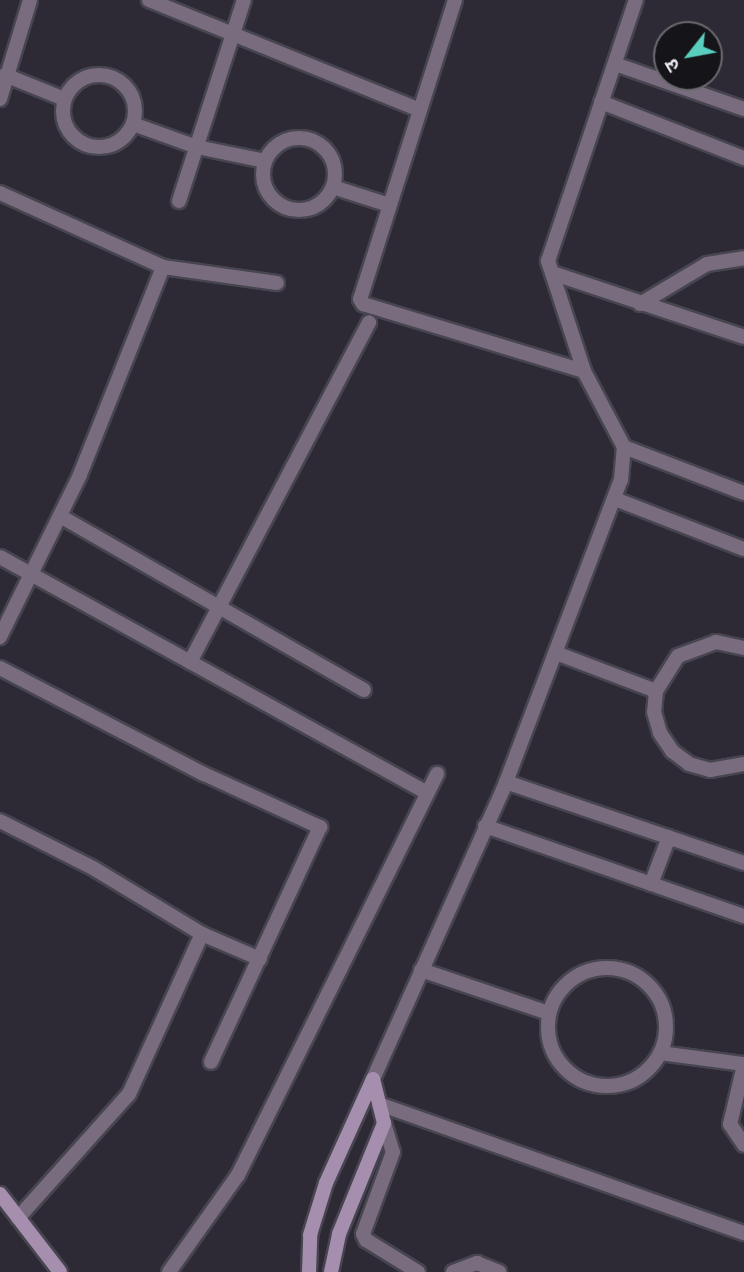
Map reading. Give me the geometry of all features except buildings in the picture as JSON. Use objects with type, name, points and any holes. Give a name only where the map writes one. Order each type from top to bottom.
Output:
[{"type":"main road","points":[[331,1272],[339,1234],[384,1123],[373,1079]]},
{"type":"main road","points":[[309,1272],[310,1235],[326,1183],[373,1079]]},
{"type":"main road","points":[[0,1194],[60,1272]]},
{"type":"street","points":[[0,99],[5,75],[30,0]]},
{"type":"street","points":[[149,0],[420,110]]},
{"type":"street","points":[[179,201],[244,0]]},
{"type":"street","points":[[455,0],[362,290],[363,304],[584,371]]},
{"type":"street","points":[[373,1079],[506,782],[615,499],[625,447],[584,371],[548,261],[636,0]]},
{"type":"street","points":[[615,64],[744,109]]},
{"type":"street","points":[[5,75],[64,99]]},
{"type":"street","points":[[89,76],[111,77],[134,102],[133,124],[117,143],[105,147],[80,143],[64,123],[64,99],[78,81],[89,76]]},
{"type":"street","points":[[601,102],[744,158]]},
{"type":"street","points":[[133,124],[197,147],[265,161]]},
{"type":"street","points":[[289,139],[311,140],[329,154],[333,187],[317,206],[292,210],[271,197],[265,186],[265,161],[289,139]]},
{"type":"street","points":[[333,187],[389,205]]},
{"type":"street","points":[[0,193],[163,267],[277,283]]},
{"type":"street","points":[[640,304],[707,264],[744,258]]},
{"type":"street","points":[[0,637],[60,516],[114,396],[163,267]]},
{"type":"street","points":[[552,273],[744,337]]},
{"type":"street","points":[[190,662],[369,322]]},
{"type":"street","points":[[625,447],[744,493]]},
{"type":"street","points":[[615,499],[744,549]]},
{"type":"street","points":[[60,516],[218,609],[364,690]]},
{"type":"street","points":[[0,557],[427,793]]},
{"type":"street","points":[[744,648],[716,642],[696,646],[678,656],[656,691],[654,712],[660,733],[672,751],[710,770],[744,764]]},
{"type":"street","points":[[556,653],[656,691]]},
{"type":"street","points":[[0,668],[204,774],[320,827],[211,1062]]},
{"type":"street","points":[[169,1272],[238,1175],[437,774]]},
{"type":"street","points":[[506,782],[744,863]]},
{"type":"street","points":[[0,821],[93,868],[202,934],[260,959]]},
{"type":"street","points":[[485,826],[744,916]]},
{"type":"street","points":[[651,884],[668,838]]},
{"type":"street","points":[[18,1218],[129,1094],[202,934]]},
{"type":"street","points":[[600,968],[635,975],[660,1000],[665,1027],[660,1053],[634,1080],[596,1086],[578,1079],[552,1051],[549,1013],[556,996],[582,973],[600,968]]},
{"type":"street","points":[[421,970],[549,1013]]},
{"type":"street","points":[[660,1053],[744,1065],[730,1124],[744,1145]]},
{"type":"street","points":[[379,1104],[744,1233]]},
{"type":"street","points":[[384,1123],[393,1152],[363,1234],[366,1241],[418,1272]]},
{"type":"street","points":[[453,1272],[477,1263],[499,1272]]}]
